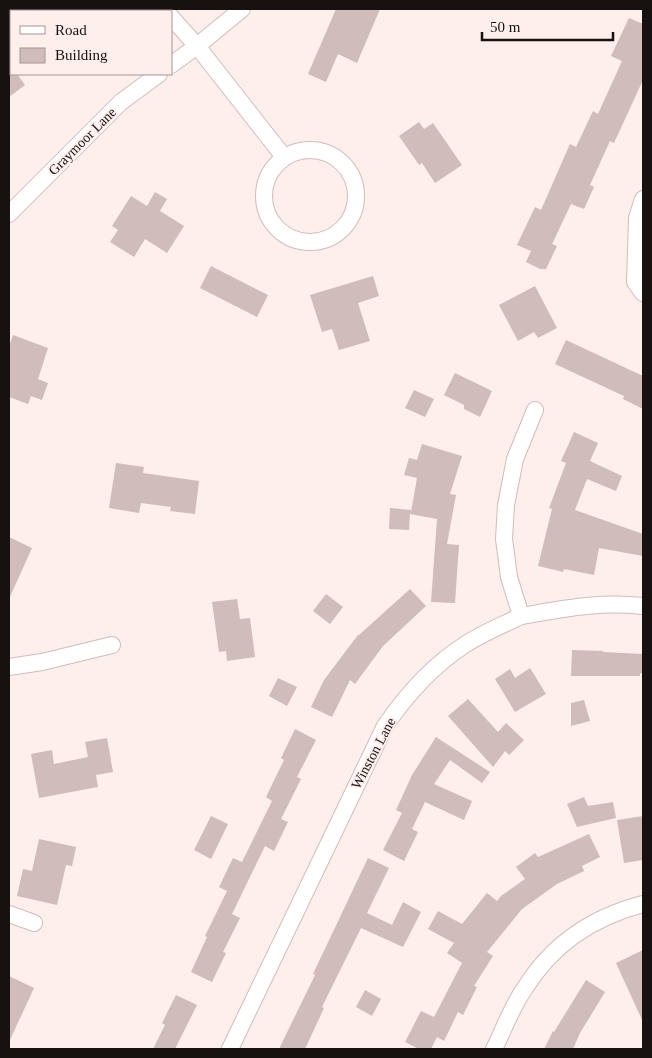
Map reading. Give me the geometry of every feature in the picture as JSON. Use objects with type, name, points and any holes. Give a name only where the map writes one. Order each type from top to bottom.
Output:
[{"type":"street","points":[[172,64],[242,9]]},
{"type":"street","points":[[172,18],[197,46],[284,157]]},
{"type":"street","name":"Graymoor Lane","points":[[9,214],[121,102],[158,75]]},
{"type":"street","points":[[314,150],[330,154],[343,163],[352,176],[356,199],[349,222],[338,233],[324,240],[310,242],[296,240],[282,233],[272,222],[266,209],[264,194],[266,180],[274,167],[284,157],[299,151],[314,150]]},
{"type":"street","points":[[643,199],[637,218],[635,282],[643,293]]},
{"type":"street","points":[[521,616],[509,577],[504,539],[506,505],[515,460],[535,410]]},
{"type":"street","name":"Winston Lane","points":[[230,1049],[385,726],[408,694],[427,675],[466,644],[521,616],[618,603],[643,606]]},
{"type":"street","points":[[9,667],[42,662],[112,645]]},
{"type":"street","points":[[494,1049],[524,988],[546,960],[570,937],[604,917],[643,904]]},
{"type":"street","points":[[9,914],[34,923]]},
{"type":"building","points":[[336,9],[380,9],[357,63],[338,54],[326,82],[308,74]]},
{"type":"building","points":[[629,18],[643,24],[643,80],[614,143],[610,141],[590,185],[594,187],[584,209],[571,204],[552,244],[557,246],[546,269],[540,269],[526,262],[531,251],[517,245],[535,207],[541,210],[570,144],[576,147],[593,111],[598,114],[622,61],[611,56]]},
{"type":"building","points":[[9,63],[10,75],[18,75],[25,85],[9,97]]},
{"type":"building","points":[[419,122],[424,129],[433,123],[462,165],[435,183],[422,163],[419,165],[399,136]]},
{"type":"building","points":[[155,192],[167,199],[160,211],[184,226],[167,253],[145,239],[134,257],[110,242],[118,230],[112,226],[131,196],[147,206]]},
{"type":"building","points":[[211,266],[268,295],[257,317],[200,288]]},
{"type":"building","points":[[373,276],[379,296],[358,303],[370,341],[339,350],[332,329],[322,332],[310,295]]},
{"type":"building","points":[[535,286],[557,328],[538,338],[534,332],[518,341],[499,305]]},
{"type":"building","points":[[13,335],[48,348],[38,379],[48,383],[42,400],[31,396],[28,404],[9,397],[9,347]]},
{"type":"building","points":[[566,340],[643,376],[643,409],[623,399],[624,396],[555,364]]},
{"type":"building","points":[[455,373],[492,391],[480,417],[464,409],[464,405],[444,395]]},
{"type":"building","points":[[414,390],[434,399],[425,417],[405,408]]},
{"type":"building","points":[[574,432],[598,443],[590,461],[622,476],[616,491],[587,479],[575,510],[643,534],[643,556],[599,548],[594,575],[564,569],[563,572],[538,566],[552,509],[549,508],[566,463],[561,461]]},
{"type":"building","points":[[422,444],[462,456],[450,494],[456,495],[447,544],[459,545],[455,603],[431,602],[437,519],[410,514],[409,530],[389,529],[390,508],[411,510],[411,512],[417,478],[404,475],[409,458],[417,460]]},
{"type":"building","points":[[116,463],[144,467],[143,473],[199,481],[195,514],[170,511],[171,507],[141,503],[139,513],[109,508]]},
{"type":"building","points":[[9,537],[32,548],[9,599]]},
{"type":"building","points":[[410,589],[426,606],[383,646],[355,684],[350,680],[332,717],[311,707],[324,680],[358,635]]},
{"type":"building","points":[[326,594],[343,607],[330,624],[313,611]]},
{"type":"building","points":[[237,599],[240,619],[250,618],[255,657],[227,661],[226,651],[219,652],[212,602]]},
{"type":"building","points":[[572,650],[643,654],[643,674],[640,673],[640,676],[571,676]]},
{"type":"building","points":[[530,668],[546,694],[515,712],[495,679],[510,669],[515,678]]},
{"type":"building","points":[[278,678],[297,687],[287,706],[269,696]]},
{"type":"building","points":[[468,699],[498,732],[506,723],[524,740],[509,755],[505,751],[493,767],[448,716]]},
{"type":"building","points":[[584,700],[590,721],[571,726],[571,703]]},
{"type":"building","points":[[295,729],[316,740],[297,777],[301,779],[281,819],[288,822],[274,851],[265,846],[232,914],[240,918],[223,952],[226,953],[212,982],[191,972],[207,937],[205,936],[227,891],[219,887],[233,858],[242,862],[272,801],[266,797],[284,760],[281,758]]},
{"type":"building","points":[[436,737],[490,772],[482,783],[450,760],[434,784],[472,801],[464,820],[425,802],[412,829],[418,832],[404,861],[383,850],[402,813],[396,810],[412,775]]},
{"type":"building","points":[[107,738],[113,772],[96,775],[98,787],[39,798],[31,754],[52,750],[54,764],[88,757],[85,742]]},
{"type":"building","points":[[584,797],[588,806],[613,802],[616,818],[577,827],[567,804]]},
{"type":"building","points":[[211,816],[228,824],[211,859],[194,850]]},
{"type":"building","points":[[643,816],[643,860],[624,863],[617,820]]},
{"type":"building","points":[[589,834],[600,857],[582,866],[584,871],[557,884],[522,909],[487,952],[493,956],[474,986],[477,987],[463,1015],[458,1012],[444,1041],[437,1037],[431,1049],[419,1049],[405,1042],[421,1011],[434,1017],[462,963],[447,953],[454,943],[428,929],[438,911],[462,924],[487,893],[497,901],[525,879],[516,867],[535,853],[538,857]]},
{"type":"building","points":[[39,839],[76,847],[72,866],[66,865],[57,905],[17,896],[23,869],[32,871]]},
{"type":"building","points":[[368,858],[389,868],[367,913],[392,925],[403,902],[421,912],[403,947],[361,928],[322,1007],[324,1008],[305,1049],[279,1049],[315,975],[313,974]]},
{"type":"building","points":[[643,950],[643,1022],[616,963]]},
{"type":"building","points":[[9,976],[34,988],[9,1042]]},
{"type":"building","points":[[586,980],[605,992],[580,1033],[573,1049],[544,1049],[553,1031]]},
{"type":"building","points":[[365,990],[381,999],[372,1016],[356,1007]]},
{"type":"building","points":[[176,995],[197,1005],[175,1049],[153,1049],[165,1025],[162,1023]]}]
